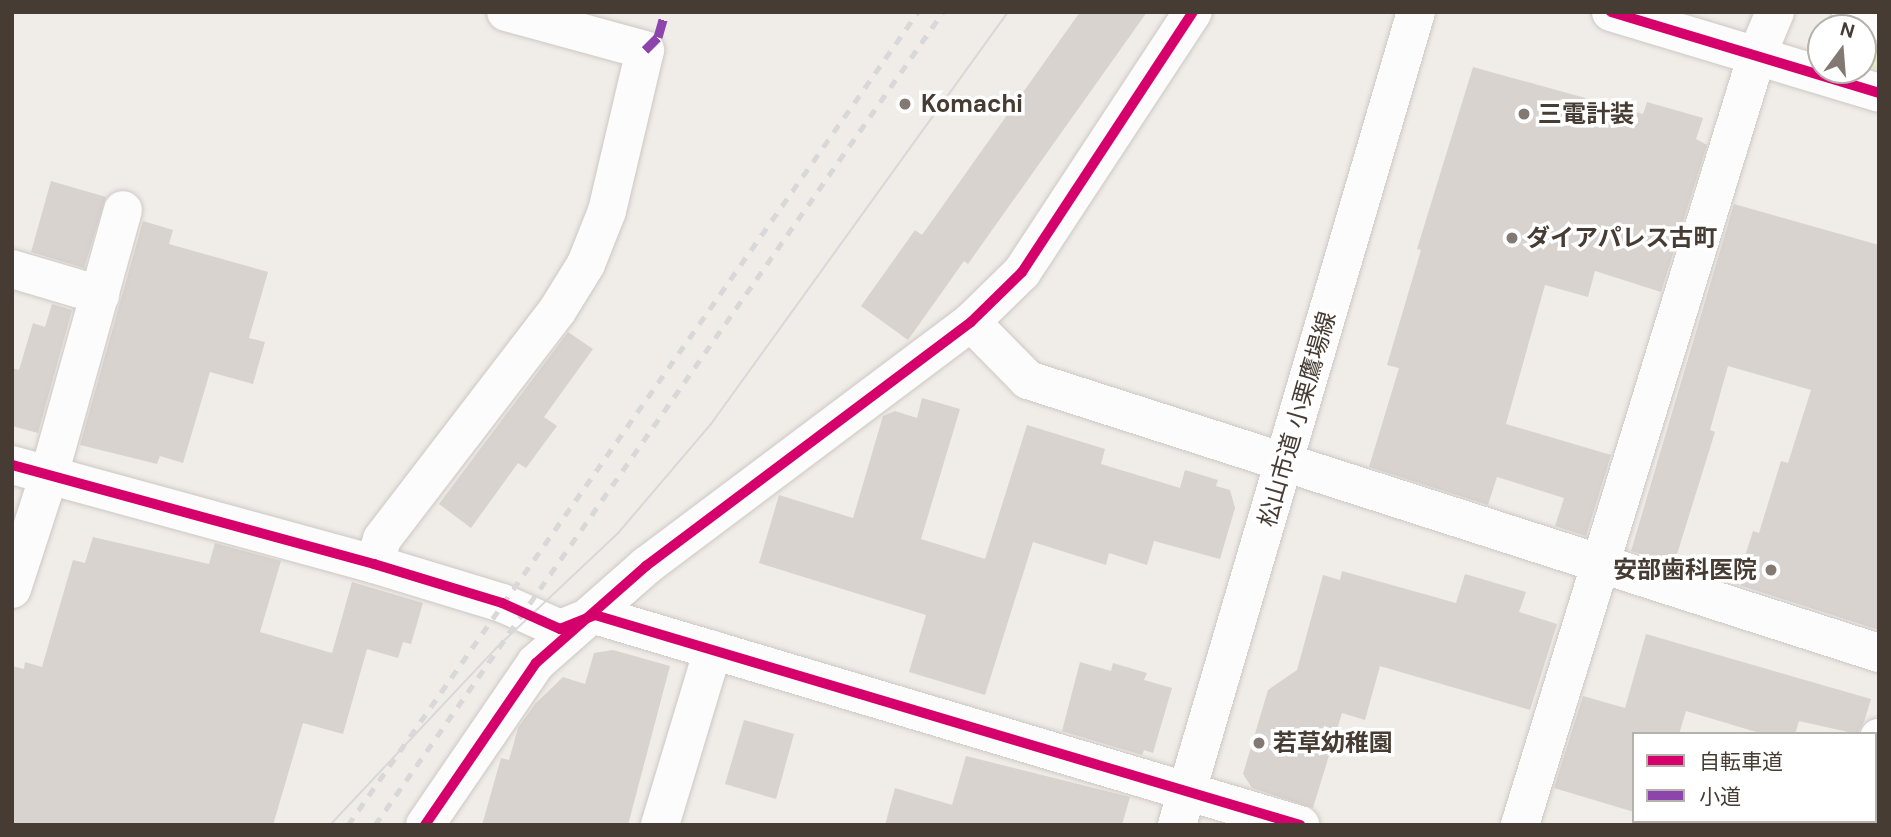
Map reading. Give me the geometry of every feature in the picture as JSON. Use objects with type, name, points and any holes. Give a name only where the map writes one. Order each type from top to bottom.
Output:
[{"type":"street","points":[[374,564],[382,539],[557,311],[586,264],[607,211],[645,50],[506,12]]},
{"type":"street","points":[[425,825],[536,663],[595,615],[646,566],[971,322],[1022,272],[1193,12]]},
{"type":"street","name":"松山市道 小栗鷹場線","points":[[1182,809],[1416,12]]},
{"type":"street","points":[[1611,12],[1879,93]]},
{"type":"street","points":[[1520,825],[1757,55],[1775,12]]},
{"type":"street","points":[[1851,12],[1879,21]]},
{"type":"street","points":[[12,589],[49,475],[123,209]]},
{"type":"street","points":[[12,269],[100,295]]},
{"type":"street","points":[[971,322],[1028,380],[1879,653]]},
{"type":"street","points":[[12,465],[374,564],[502,603],[560,628],[595,615],[713,650],[1182,809],[1300,825]]},
{"type":"street","points":[[660,825],[713,650]]},
{"type":"green space","points":[[1877,44],[1879,45],[1877,70]]},
{"type":"building","points":[[1080,12],[1147,12],[968,264],[964,261],[908,340],[861,306],[915,230],[922,235]]},
{"type":"building","points":[[1473,67],[1643,114],[1647,102],[1703,118],[1696,139],[1707,145],[1661,292],[1595,271],[1588,297],[1545,285],[1506,424],[1611,455],[1586,536],[1555,526],[1564,498],[1497,477],[1488,505],[1369,467],[1399,368],[1387,365],[1421,250],[1417,249]]},
{"type":"building","points":[[51,181],[106,197],[84,268],[31,252]]},
{"type":"building","points":[[1734,204],[1879,245],[1879,630],[1736,584],[1753,531],[1759,533],[1781,461],[1788,463],[1811,390],[1728,366],[1710,430],[1715,432],[1674,564],[1631,551]]},
{"type":"building","points":[[143,221],[173,230],[169,244],[268,272],[249,338],[265,342],[253,384],[210,372],[183,463],[160,456],[157,464],[80,445]]},
{"type":"building","points":[[52,304],[72,310],[38,433],[12,426],[12,368],[19,370],[33,323],[45,327]]},
{"type":"building","points":[[568,332],[593,349],[544,417],[557,426],[526,468],[518,463],[471,528],[439,504]]},
{"type":"building","points":[[922,398],[960,409],[921,539],[985,559],[1027,425],[1105,449],[1101,464],[1180,488],[1185,470],[1218,480],[1216,486],[1230,490],[1235,508],[1220,559],[1154,541],[1147,565],[1109,553],[1106,565],[1033,542],[985,695],[909,672],[926,615],[759,563],[779,495],[853,518],[883,416],[895,411],[917,418]]},
{"type":"building","points":[[93,537],[209,564],[215,543],[281,561],[260,632],[332,653],[352,582],[423,603],[411,644],[403,642],[398,658],[367,649],[343,734],[303,723],[273,825],[12,825],[12,666],[24,669],[25,662],[42,667],[73,560],[85,563]]},
{"type":"building","points":[[1342,571],[1456,603],[1465,574],[1526,592],[1519,612],[1557,624],[1530,710],[1380,666],[1365,720],[1342,713],[1313,808],[1252,788],[1243,774],[1268,690],[1297,670],[1323,575],[1340,580]]},
{"type":"building","points":[[1646,634],[1871,699],[1858,732],[1799,721],[1796,732],[1756,732],[1686,711],[1680,732],[1632,732],[1632,811],[1554,788],[1583,696],[1625,708]]},
{"type":"building","points":[[613,650],[670,666],[628,825],[482,825],[501,758],[509,760],[518,728],[535,704],[563,677],[585,684],[594,653]]},
{"type":"building","points":[[1080,662],[1111,671],[1113,663],[1147,673],[1144,680],[1172,688],[1153,753],[1144,750],[1142,755],[1062,731]]},
{"type":"building","points":[[744,720],[794,734],[776,799],[725,784]]},
{"type":"building","points":[[966,756],[1130,797],[1122,825],[885,825],[895,788],[952,805]]},
{"type":"tram line","points":[[330,825],[495,649],[619,532],[711,424],[1008,12]]},
{"type":"railway","points":[[348,825],[918,12]]},
{"type":"railway","points":[[375,825],[943,12]]},
{"type":"marked path","points":[[645,50],[658,37],[665,12]]},
{"type":"cycle path","points":[[425,825],[536,663],[646,566],[971,322],[1022,272],[1193,12]]},
{"type":"cycle path","points":[[1611,12],[1879,93]]},
{"type":"cycle path","points":[[12,465],[374,564],[502,603],[560,629],[595,615],[1300,825]]},
{"type":"place","name":"Komachi","points":[[905,104]]},
{"type":"place","name":"三電計装","points":[[1524,114]]},
{"type":"place","name":"ダイアパレス古町","points":[[1512,238]]},
{"type":"place","name":"安部歯科医院","points":[[1771,570]]},
{"type":"place","name":"若草幼稚園","points":[[1259,743]]}]
